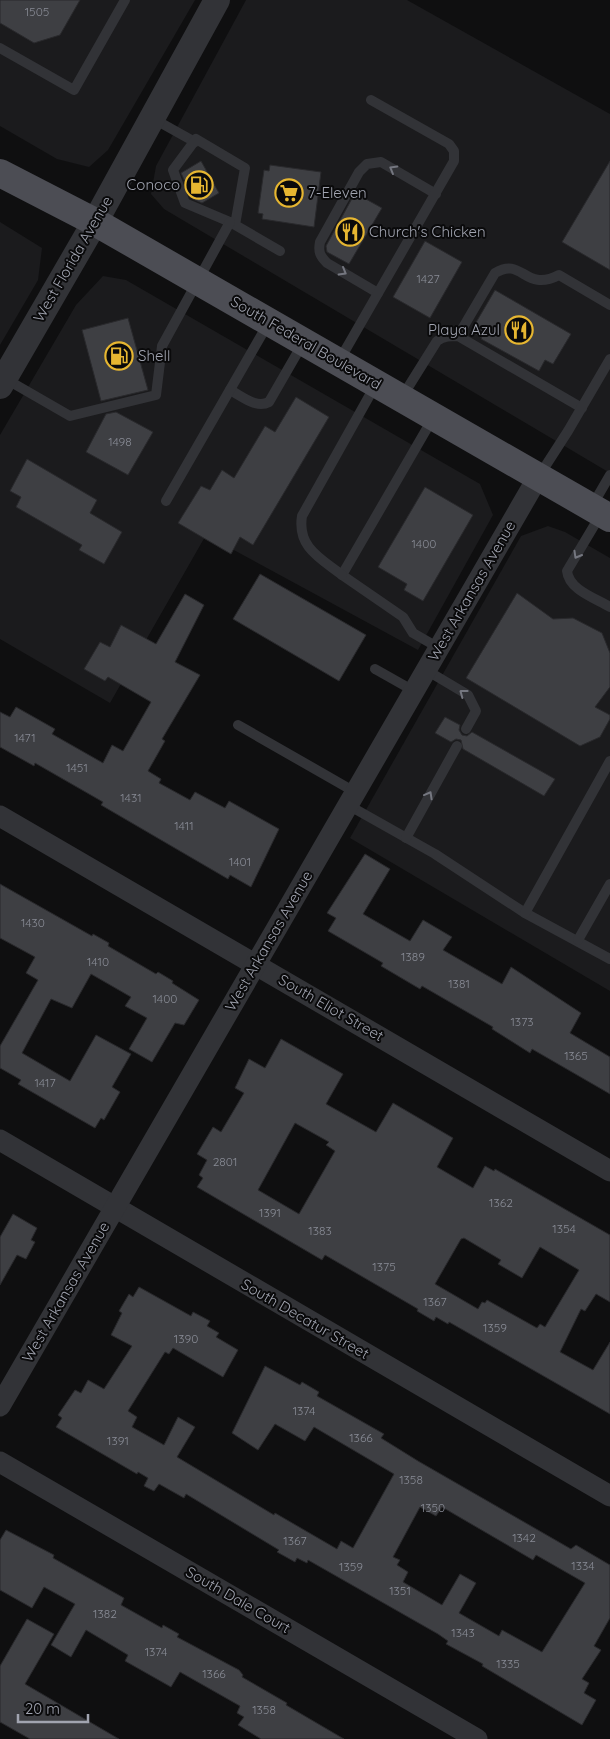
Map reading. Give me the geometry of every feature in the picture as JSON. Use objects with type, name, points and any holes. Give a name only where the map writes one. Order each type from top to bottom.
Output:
[{"type":"main road","name":"South Federal Boulevard","points":[[0,173],[95,222],[601,513]]},
{"type":"street","name":"West Florida Avenue","points":[[3,377],[95,222],[216,0]]},
{"type":"street","name":"West Arkansas Avenue","points":[[0,1406],[538,477]]},
{"type":"street","name":"South Eliot Street","points":[[0,816],[256,963],[610,1171]]},
{"type":"street","name":"South Decatur Street","points":[[0,1140],[610,1496]]},
{"type":"street","name":"South Dale Court","points":[[0,1462],[477,1739]]},
{"type":"lane","points":[[0,48],[74,90],[125,0]]},
{"type":"lane","points":[[339,361],[454,162],[454,151],[449,144],[371,100]]},
{"type":"lane","points":[[152,118],[194,142]]},
{"type":"lane","points":[[3,377],[70,416],[156,395],[162,346],[196,280],[233,223],[245,168],[196,139],[174,170],[185,204],[233,223],[280,251]]},
{"type":"lane","points":[[378,293],[327,263],[321,257],[318,250],[320,242],[359,172],[367,164],[381,162],[436,194]]},
{"type":"lane","points":[[458,336],[494,272],[503,268],[512,268],[535,281],[548,281],[560,276],[610,305]]},
{"type":"lane","points":[[166,501],[269,322]]},
{"type":"lane","points":[[402,398],[437,341],[443,337],[458,336],[582,408]]},
{"type":"lane","points":[[230,390],[257,404],[263,405],[269,402],[304,342]]},
{"type":"lane","points":[[538,477],[582,408],[610,359]]},
{"type":"lane","points":[[376,383],[302,516],[302,537],[308,549],[403,617],[413,633],[439,648]]},
{"type":"lane","points":[[342,575],[434,416]]},
{"type":"lane","points":[[610,475],[601,513],[568,571],[568,578],[572,584],[610,607]]},
{"type":"lane","points":[[375,668],[414,691]]},
{"type":"lane","points":[[426,670],[468,695],[476,711],[466,729]]},
{"type":"lane","points":[[238,725],[352,798],[406,838],[525,913],[610,959]]},
{"type":"lane","points":[[406,838],[457,746]]},
{"type":"lane","points":[[525,913],[610,761]]},
{"type":"lane","points":[[578,940],[610,884]]},
{"type":"shaded area","points":[[0,0],[195,0],[108,150],[89,167],[57,159],[0,126]]},
{"type":"shaded area","points":[[246,0],[407,0],[610,114],[610,473],[164,209],[151,194],[156,166]]},
{"type":"shaded area","points":[[0,222],[42,248],[38,280],[0,345]]},
{"type":"shaded area","points":[[103,276],[126,280],[480,484],[493,515],[418,650],[206,535],[110,703],[0,639],[0,435],[76,305]]},
{"type":"shaded area","points":[[548,526],[565,532],[610,558],[610,991],[350,838],[521,536]]},
{"type":"building","points":[[0,0],[80,0],[60,35],[34,43],[0,23]]},
{"type":"building","points":[[201,161],[219,193],[202,203],[193,199],[181,173]]},
{"type":"building","points":[[610,161],[610,270],[562,242]]},
{"type":"building","name":"7-Eleven","points":[[270,165],[321,172],[314,227],[262,219],[263,214],[258,213],[264,170],[269,171]]},
{"type":"building","points":[[355,193],[382,208],[349,264],[327,252],[326,246]]},
{"type":"building","points":[[425,241],[462,262],[430,318],[393,297]]},
{"type":"building","points":[[495,290],[571,334],[553,364],[545,360],[539,371],[481,339],[471,331]]},
{"type":"building","points":[[128,318],[148,390],[101,401],[82,330]]},
{"type":"building","points":[[296,397],[329,417],[253,545],[240,537],[231,554],[178,523],[201,486],[210,490],[222,470],[234,478],[265,426],[275,432]]},
{"type":"building","points":[[116,412],[153,432],[128,475],[86,452],[106,414]]},
{"type":"building","points":[[27,459],[97,500],[90,513],[122,532],[104,564],[79,550],[82,545],[16,507],[21,497],[10,491]]},
{"type":"building","points":[[425,487],[473,515],[423,601],[404,590],[407,584],[378,567]]},
{"type":"building","points":[[260,574],[366,635],[339,681],[233,619]]},
{"type":"building","points":[[517,593],[553,619],[573,618],[602,633],[610,653],[610,687],[595,707],[610,715],[610,719],[600,737],[580,746],[466,678]]},
{"type":"building","points":[[185,594],[204,605],[175,662],[200,675],[162,739],[165,741],[148,771],[161,779],[159,783],[190,800],[195,792],[225,808],[229,801],[279,829],[251,887],[230,875],[228,879],[101,805],[103,802],[35,763],[34,766],[0,747],[0,712],[10,717],[16,707],[55,729],[52,734],[103,763],[112,745],[123,751],[151,702],[108,677],[105,681],[84,669],[100,642],[110,647],[121,625],[156,644]]},
{"type":"building","points":[[445,717],[460,725],[459,730],[462,735],[467,736],[472,732],[555,779],[544,796],[463,749],[461,740],[456,739],[451,742],[435,733]]},
{"type":"building","points":[[365,854],[390,869],[363,914],[410,941],[423,920],[452,937],[443,950],[502,984],[511,967],[581,1013],[570,1033],[610,1057],[610,1094],[532,1049],[530,1053],[492,1029],[493,1027],[422,986],[420,989],[381,966],[383,963],[328,931],[336,918],[327,913]]},
{"type":"building","points":[[0,884],[92,936],[93,934],[109,943],[108,946],[156,974],[158,972],[199,1000],[184,1025],[175,1023],[152,1062],[129,1049],[147,1018],[125,1006],[131,997],[91,974],[72,1008],[51,999],[22,1053],[70,1081],[96,1035],[131,1054],[112,1087],[120,1092],[104,1120],[101,1118],[95,1128],[18,1084],[21,1080],[0,1068],[0,1046],[38,980],[26,973],[35,957],[0,938]]},
{"type":"building","points":[[281,1039],[343,1074],[326,1104],[376,1132],[393,1103],[453,1138],[437,1167],[473,1188],[485,1166],[494,1171],[495,1169],[610,1235],[610,1302],[596,1294],[585,1311],[581,1309],[560,1352],[593,1370],[610,1342],[610,1414],[449,1322],[448,1324],[436,1317],[434,1321],[417,1311],[418,1309],[325,1255],[322,1260],[197,1187],[203,1178],[199,1175],[207,1160],[197,1154],[213,1127],[221,1132],[244,1093],[235,1088],[249,1059],[265,1068]],"holes":[[[295,1123],[329,1142],[326,1145],[335,1151],[299,1214],[258,1190]],[[464,1238],[501,1260],[498,1264],[522,1278],[540,1247],[579,1270],[545,1327],[540,1324],[537,1328],[487,1300],[485,1303],[482,1302],[478,1309],[435,1284],[461,1239]]]},
{"type":"building","points":[[13,1214],[37,1228],[31,1240],[35,1242],[26,1259],[17,1255],[0,1285],[0,1237]]},
{"type":"building","points":[[139,1287],[191,1316],[193,1312],[210,1321],[207,1326],[219,1333],[216,1337],[238,1350],[223,1377],[173,1348],[169,1354],[165,1352],[128,1411],[137,1417],[132,1427],[164,1445],[178,1417],[195,1427],[177,1457],[274,1515],[275,1513],[337,1549],[341,1541],[353,1548],[394,1474],[314,1427],[305,1441],[275,1424],[258,1450],[232,1433],[265,1366],[300,1385],[302,1382],[319,1392],[317,1396],[384,1434],[381,1438],[418,1461],[571,1549],[576,1545],[610,1565],[610,1618],[594,1646],[601,1650],[582,1679],[589,1683],[584,1693],[596,1700],[582,1725],[482,1666],[483,1664],[446,1644],[448,1641],[438,1634],[308,1560],[307,1563],[297,1558],[295,1562],[277,1552],[279,1550],[186,1494],[184,1498],[159,1484],[154,1491],[144,1486],[148,1478],[138,1472],[137,1474],[56,1427],[62,1418],[58,1415],[75,1390],[81,1393],[88,1380],[104,1389],[132,1346],[111,1335],[122,1313],[119,1311],[129,1294],[133,1297]],"holes":[[[420,1507],[436,1516],[442,1507],[533,1560],[536,1555],[585,1583],[542,1652],[502,1630],[499,1636],[459,1613],[476,1583],[460,1574],[442,1605],[403,1582],[408,1572],[397,1565],[400,1560],[393,1557]]]},
{"type":"building","points":[[6,1530],[54,1555],[53,1558],[124,1598],[121,1605],[162,1628],[163,1625],[179,1634],[177,1637],[239,1670],[243,1675],[242,1677],[344,1739],[261,1739],[238,1725],[244,1717],[237,1713],[240,1706],[180,1672],[171,1687],[125,1661],[128,1655],[86,1630],[71,1657],[51,1645],[75,1604],[44,1587],[32,1608],[0,1590],[0,1540]]},
{"type":"building","points":[[27,1619],[54,1634],[25,1684],[119,1739],[30,1739],[0,1722],[0,1666]]},
{"type":"place","name":"Conoco","points":[[199,185]]},
{"type":"place","name":"7-Eleven","points":[[289,193]]},
{"type":"place","name":"Church's Chicken","points":[[350,232]]},
{"type":"place","name":"Playa Azul","points":[[519,330]]},
{"type":"place","name":"Shell","points":[[119,356]]}]
